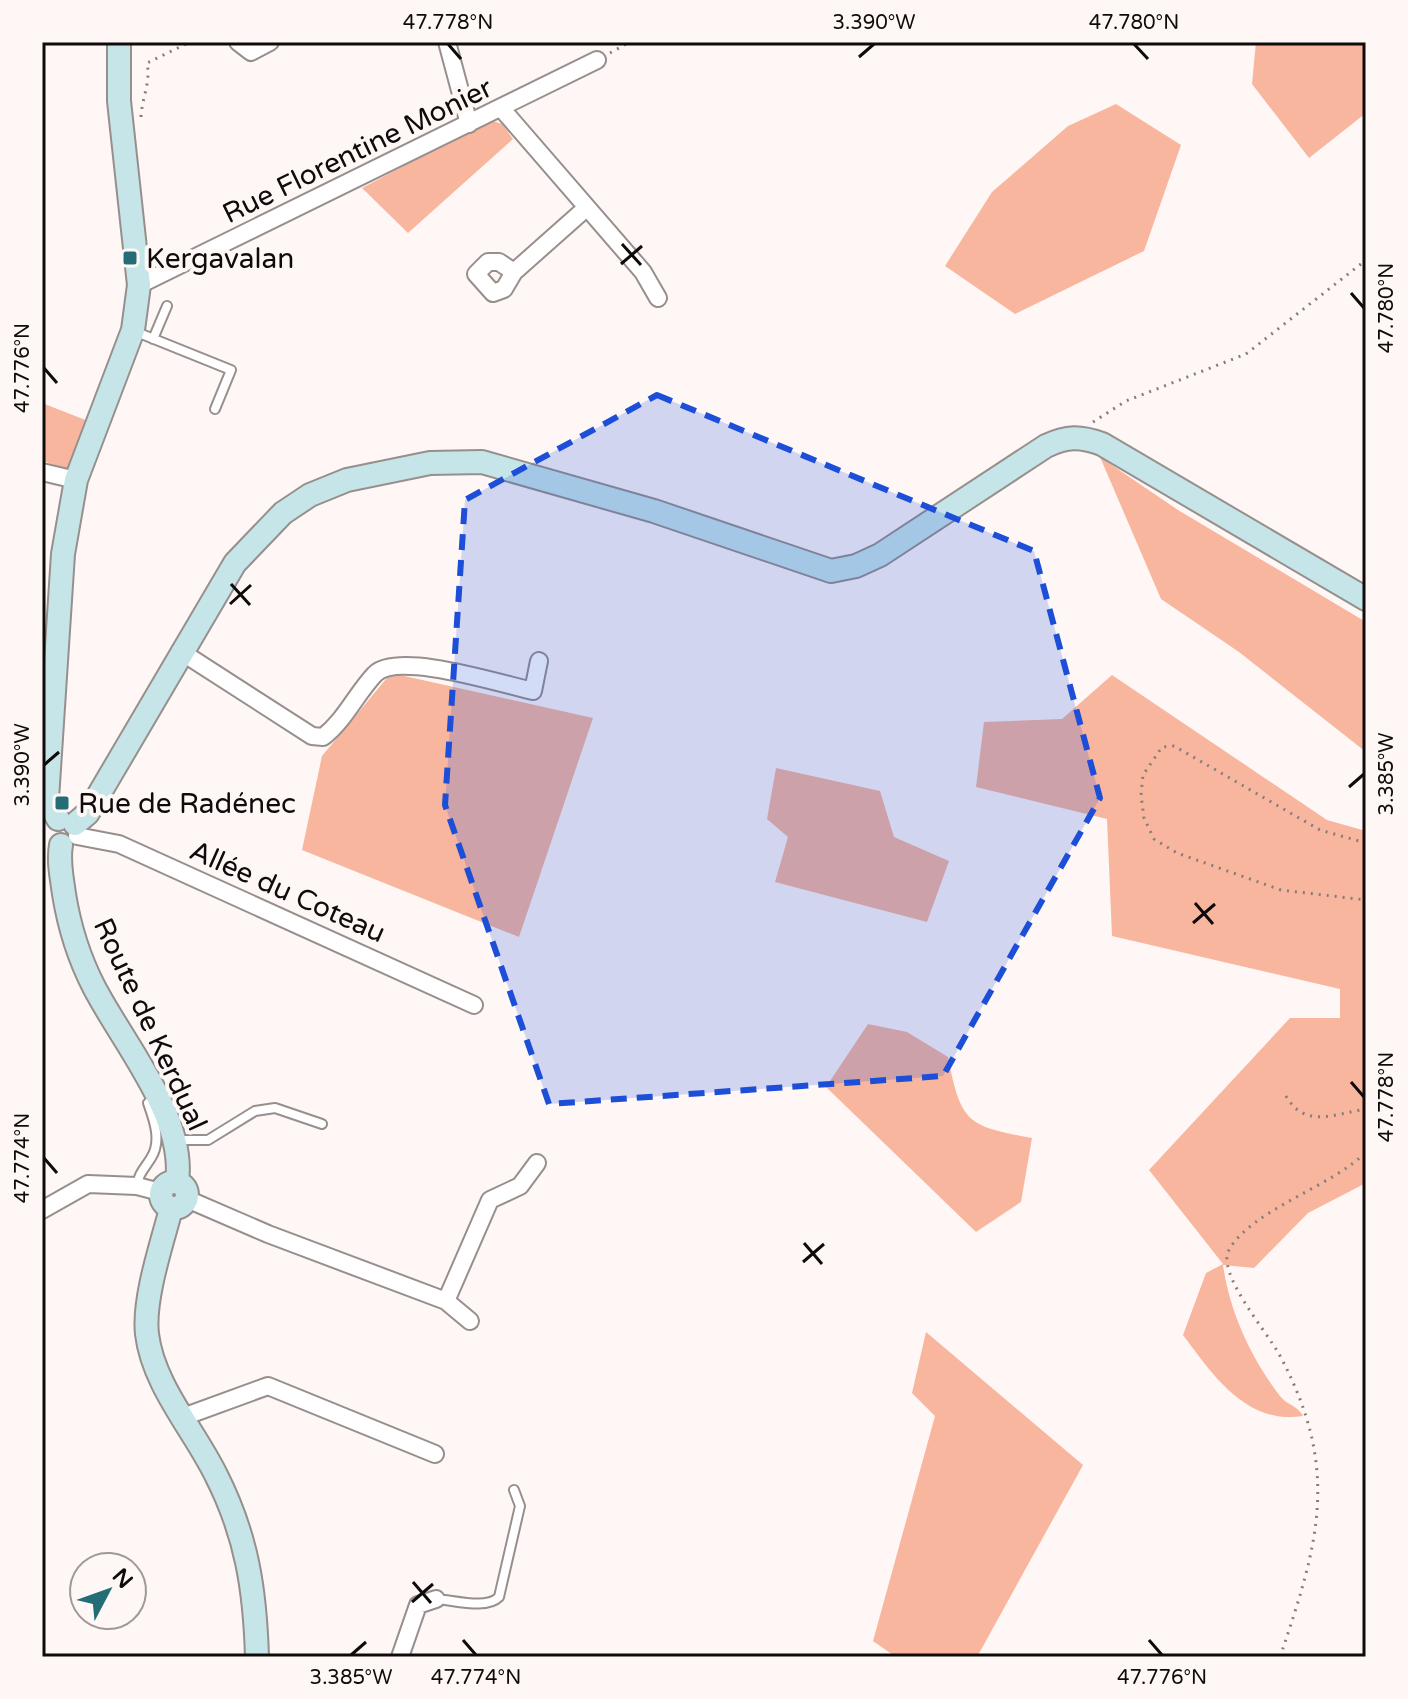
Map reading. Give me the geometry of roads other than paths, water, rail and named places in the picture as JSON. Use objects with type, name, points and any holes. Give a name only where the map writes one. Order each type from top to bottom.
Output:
[{"type":"street","name":"Route de Kerdual","points":[[119,42],[119,101],[143,334],[76,480],[69,540],[63,554],[47,799],[68,831],[59,857],[67,916],[92,984],[156,1096],[177,1140],[180,1161],[147,1314],[147,1334],[163,1383],[237,1518],[255,1593],[257,1657]]},
{"type":"street","points":[[238,42],[251,52],[270,42]]},
{"type":"street","points":[[447,42],[469,124]]},
{"type":"street","name":"Rue Florentine Monier","points":[[139,285],[597,60]]},
{"type":"street","points":[[501,108],[585,209],[643,272],[658,298]]},
{"type":"street","points":[[514,272],[585,209]]},
{"type":"street","points":[[68,831],[88,813],[180,651],[235,563],[256,537],[310,495],[347,480],[430,463],[482,462],[654,511],[831,571],[856,566],[880,555],[1046,446],[1062,439],[1079,437],[1102,444],[1366,599]]},
{"type":"street","points":[[42,472],[76,480]]},
{"type":"street","points":[[180,651],[312,736],[323,737],[334,728],[377,672],[391,666],[419,666],[533,691],[539,661]]},
{"type":"street","name":"Allée du Coteau","points":[[68,831],[119,844],[474,1005]]},
{"type":"street","points":[[446,1301],[490,1200],[520,1186],[537,1163]]},
{"type":"street","points":[[42,1210],[88,1184],[137,1186],[174,1195],[446,1301],[470,1321]]},
{"type":"street","points":[[183,1417],[268,1386],[435,1454]]},
{"type":"street","points":[[400,1657],[418,1605],[436,1599]]},
{"type":"lane","points":[[167,306],[143,334],[231,370],[215,409]]},
{"type":"lane","points":[[137,1186],[138,1177],[154,1154],[157,1127],[148,1103],[156,1096]]},
{"type":"lane","points":[[177,1140],[208,1140],[255,1111],[275,1108],[322,1124]]},
{"type":"lane","points":[[436,1599],[481,1604],[494,1602],[499,1597],[520,1506],[514,1490]]},
{"type":"place","name":"Kergavalan","points":[[130,258]]},
{"type":"place","name":"Rue de Radénec","points":[[62,803]]}]
